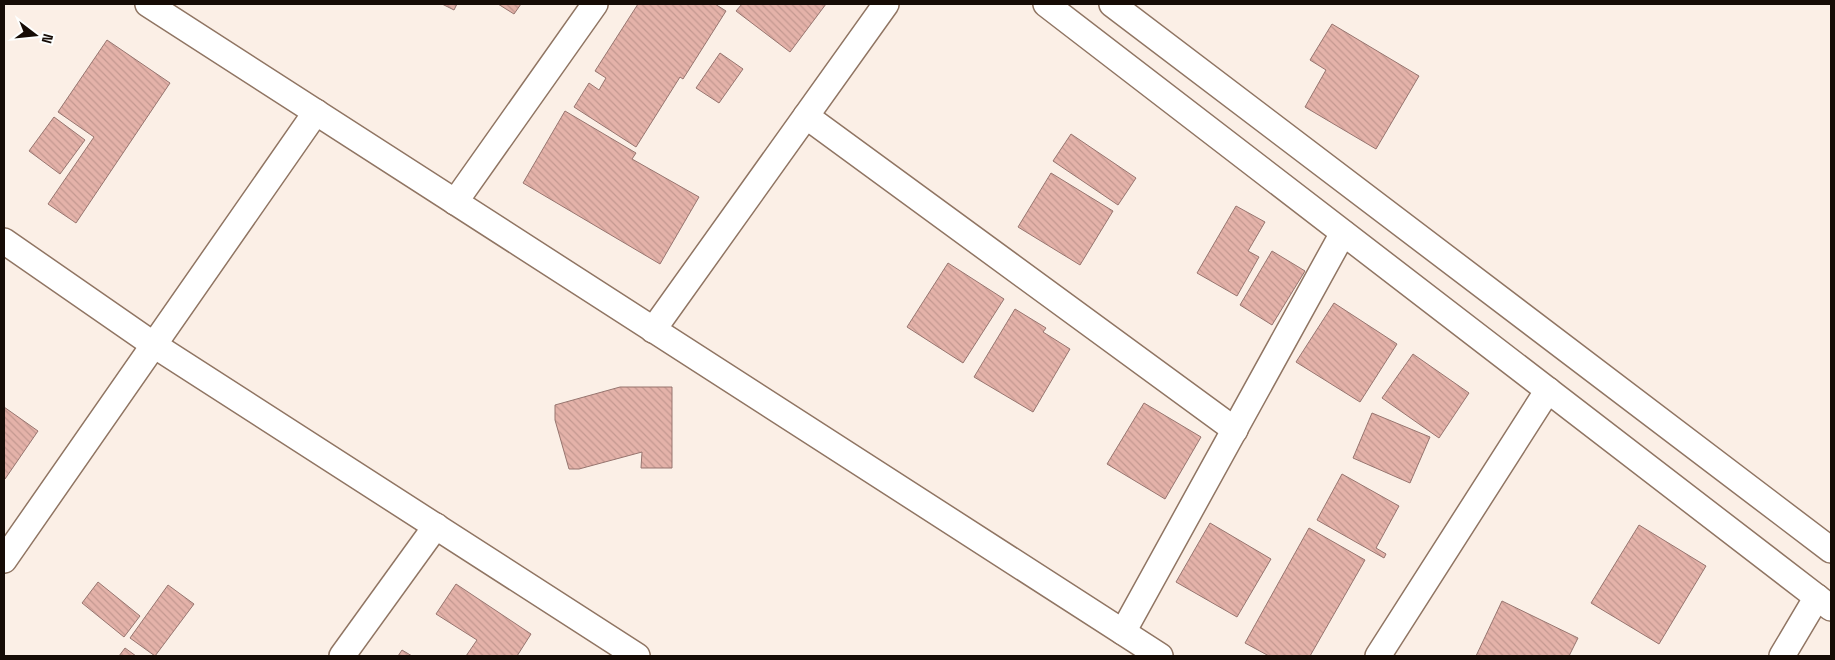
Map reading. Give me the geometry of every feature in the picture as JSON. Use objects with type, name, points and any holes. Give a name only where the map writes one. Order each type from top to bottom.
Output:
[{"type":"street","points":[[148,4],[1160,656]]},
{"type":"street","points":[[455,202],[595,4]]},
{"type":"street","points":[[653,330],[886,4]]},
{"type":"street","points":[[1046,4],[1824,603],[1782,656]]},
{"type":"street","points":[[1112,4],[1831,550]]},
{"type":"street","points":[[4,560],[316,112]]},
{"type":"street","points":[[806,116],[1235,430]]},
{"type":"street","points":[[1123,632],[1343,233]]},
{"type":"street","points":[[4,241],[154,345],[636,656]]},
{"type":"street","points":[[1378,656],[1548,390]]},
{"type":"street","points":[[342,656],[436,526]]},
{"type":"building","points":[[442,4],[457,4],[454,10]]},
{"type":"building","points":[[498,4],[521,4],[514,14]]},
{"type":"building","points":[[638,4],[715,4],[726,11],[683,79],[680,77],[636,147],[574,107],[589,83],[599,90],[606,78],[595,71]]},
{"type":"building","points":[[742,4],[826,4],[790,52],[736,11]]},
{"type":"building","points":[[1332,24],[1419,76],[1376,149],[1305,107],[1326,70],[1310,60]]},
{"type":"building","points":[[107,40],[170,83],[76,223],[48,204],[94,137],[58,112]]},
{"type":"building","points":[[720,53],[743,69],[719,103],[696,88]]},
{"type":"building","points":[[565,111],[636,153],[632,159],[699,197],[660,264],[523,183]]},
{"type":"building","points":[[54,117],[85,140],[60,174],[29,151]]},
{"type":"building","points":[[1071,134],[1136,178],[1118,205],[1053,161]]},
{"type":"building","points":[[1051,173],[1113,211],[1080,265],[1018,227]]},
{"type":"building","points":[[1236,206],[1265,222],[1248,251],[1259,257],[1237,296],[1197,273]]},
{"type":"building","points":[[1272,251],[1305,271],[1272,325],[1240,305]]},
{"type":"building","points":[[948,263],[1004,299],[963,363],[907,327]]},
{"type":"building","points":[[1334,303],[1397,344],[1360,402],[1296,362]]},
{"type":"building","points":[[1015,309],[1046,328],[1043,332],[1070,349],[1033,412],[974,377]]},
{"type":"building","points":[[1413,354],[1469,393],[1439,438],[1382,398]]},
{"type":"building","points":[[620,387],[672,387],[672,468],[641,468],[642,452],[579,469],[569,469],[555,420],[555,405]]},
{"type":"building","points":[[1144,403],[1201,437],[1165,499],[1107,464]]},
{"type":"building","points":[[4,407],[38,431],[5,479],[4,478]]},
{"type":"building","points":[[1372,413],[1430,437],[1410,483],[1353,458]]},
{"type":"building","points":[[1342,474],[1399,506],[1376,548],[1386,554],[1384,558],[1317,520]]},
{"type":"building","points":[[1210,523],[1271,559],[1237,617],[1176,582]]},
{"type":"building","points":[[1639,525],[1706,566],[1659,644],[1591,603]]},
{"type":"building","points":[[1309,528],[1365,560],[1310,656],[1269,656],[1245,643]]},
{"type":"building","points":[[98,582],[140,616],[124,637],[82,603]]},
{"type":"building","points":[[456,584],[531,634],[517,656],[466,656],[477,640],[436,614]]},
{"type":"building","points":[[168,585],[194,604],[155,656],[130,638]]},
{"type":"building","points":[[1502,601],[1578,638],[1569,656],[1476,656]]},
{"type":"building","points":[[125,648],[136,656],[119,656]]},
{"type":"building","points":[[402,650],[412,656],[398,656]]}]
